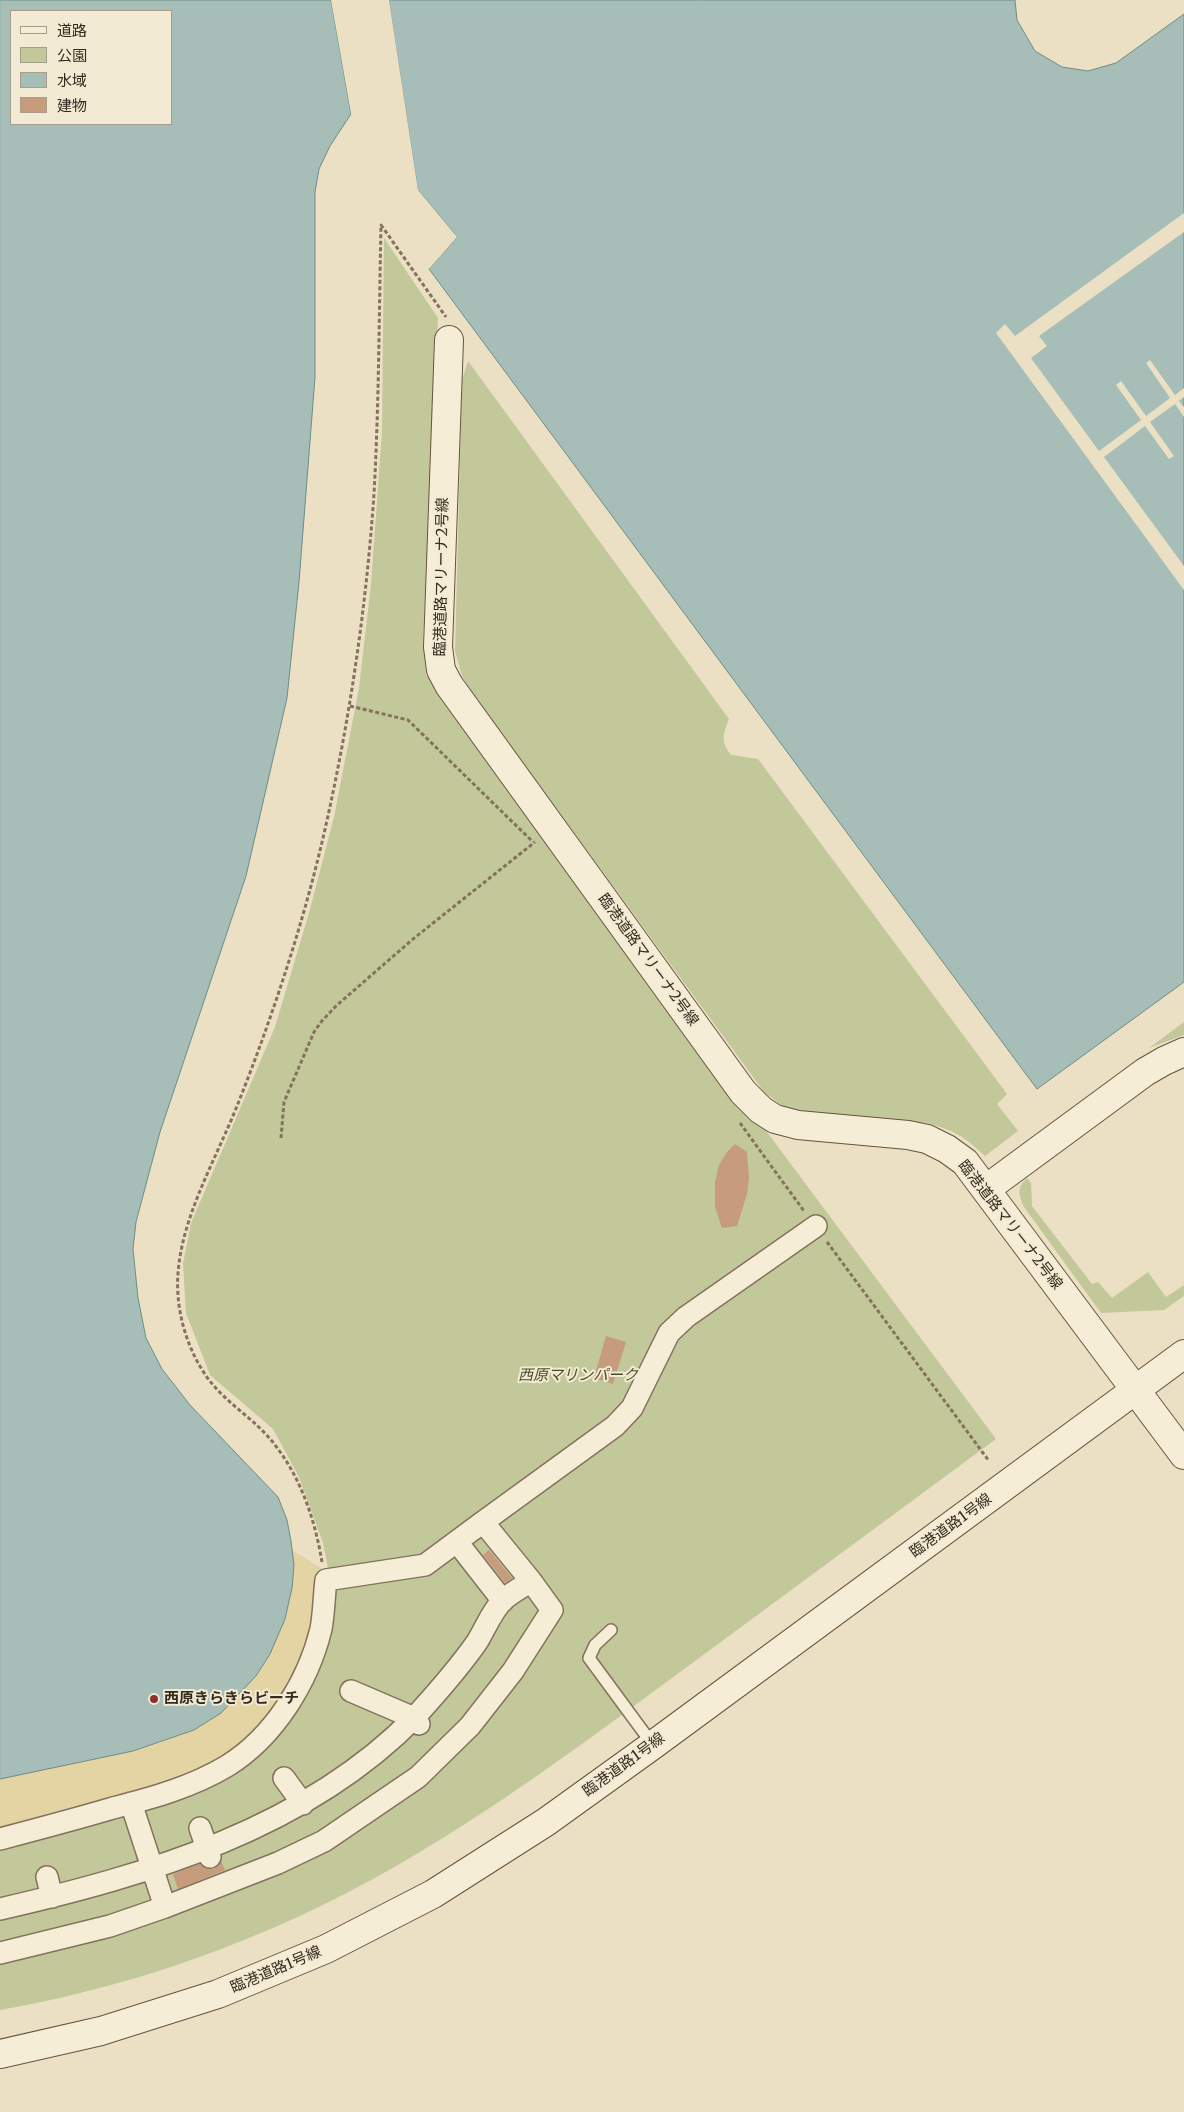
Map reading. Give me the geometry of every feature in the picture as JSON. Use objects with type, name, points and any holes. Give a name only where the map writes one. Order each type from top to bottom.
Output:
[{"type":"street","name":"臨港道路マリーナ2号線","points":[[448,329],[438,647],[441,670],[542,841],[743,1092],[760,1110],[776,1119],[798,1126],[908,1135],[927,1139],[947,1149],[965,1162],[1184,1455]]},
{"type":"street","points":[[986,1189],[1145,1072],[1164,1060],[1184,1052]]},
{"type":"street","points":[[0,1839],[131,1803],[198,1781],[227,1766],[253,1746],[270,1727],[296,1691],[312,1657],[321,1627],[326,1580],[425,1565],[457,1542],[615,1426],[632,1408],[668,1333],[686,1317],[816,1226]]},
{"type":"street","name":"臨港道路1号線","points":[[0,2054],[101,2032],[218,1994],[326,1949],[433,1894],[546,1822],[1184,1354]]},
{"type":"street","points":[[0,1953],[110,1926],[166,1907],[278,1863],[324,1842],[418,1777],[470,1726],[513,1671],[552,1610],[483,1522]]},
{"type":"street","points":[[457,1542],[503,1601]]},
{"type":"street","points":[[0,1909],[50,1887],[98,1890],[152,1867],[182,1862],[205,1844],[262,1828],[344,1782],[390,1740],[416,1721],[470,1651],[503,1601],[531,1581]]},
{"type":"street","points":[[352,1691],[416,1721]]},
{"type":"street","points":[[284,1778],[303,1804]]},
{"type":"street","points":[[131,1803],[166,1907]]},
{"type":"lane","points":[[612,1630],[595,1644],[589,1658],[653,1745]]},
{"type":"path","points":[[326,1580],[315,1528],[298,1481],[274,1444],[213,1385],[195,1357],[184,1330],[178,1298],[177,1268],[183,1236],[239,1101],[297,932],[323,840],[350,706],[374,495],[381,225],[448,329]]},
{"type":"path","points":[[281,1138],[284,1102],[314,1032],[321,1022],[336,1006],[413,939],[542,841],[408,720],[350,706]]},
{"type":"path","points":[[735,1118],[988,1462]]},
{"type":"green space","name":"西原マリンパーク","points":[[384,238],[438,318],[423,640],[426,675],[996,1439],[583,1743],[492,1806],[398,1865],[350,1892],[300,1916],[192,1960],[108,1986],[0,2010],[0,1850],[63,1834],[329,1573],[323,1543],[299,1477],[273,1429],[210,1375],[186,1313],[183,1264],[191,1223],[275,1027],[309,913],[334,817],[359,688],[371,584],[382,431]]},
{"type":"green space","points":[[468,361],[729,719],[725,729],[724,741],[731,755],[758,759],[1007,1094],[997,1104],[1018,1131],[985,1156],[952,1131],[926,1123],[803,1114],[788,1110],[764,1092],[472,693],[462,676],[455,651],[462,380]]},
{"type":"green space","points":[[1184,1022],[1184,1035],[1149,1048]]},
{"type":"green space","points":[[1027,1178],[1031,1183],[1032,1206],[1092,1284],[1098,1282],[1112,1298],[1148,1272],[1166,1297],[1184,1285],[1184,1296],[1164,1310],[1101,1313],[1024,1207],[1020,1188]]},
{"type":"sand","name":"西原きらきらビーチ","points":[[292,1550],[329,1573],[333,1594],[273,1735],[134,1814],[0,1850],[0,1701]]},
{"type":"water","points":[[0,0],[331,0],[351,114],[330,146],[319,169],[315,192],[315,377],[299,582],[287,698],[246,876],[160,1132],[136,1222],[133,1249],[138,1298],[146,1338],[162,1369],[190,1405],[278,1497],[287,1520],[291,1541],[294,1565],[292,1588],[285,1619],[270,1654],[256,1676],[221,1713],[194,1730],[133,1751],[0,1779]]},
{"type":"water","points":[[389,0],[1015,0],[1017,20],[1035,51],[1062,67],[1088,71],[1116,63],[1184,14],[1184,982],[1037,1089],[429,269],[457,237],[418,190]]},
{"type":"pier","points":[[331,0],[333,0],[354,114],[352,119]]},
{"type":"pier","points":[[387,0],[389,0],[418,190],[457,237],[429,269],[427,268],[454,237],[415,191]]},
{"type":"pier","points":[[1184,213],[1184,232],[1039,336],[1047,346],[1031,358],[1099,451],[1141,420],[1116,385],[1121,381],[1146,416],[1170,398],[1146,363],[1150,360],[1175,395],[1184,388],[1184,397],[1179,401],[1184,407],[1184,417],[1175,404],[1150,422],[1174,456],[1169,459],[1145,426],[1104,457],[1184,566],[1184,590],[996,333],[1005,324],[1015,336]]},
{"type":"building","points":[[735,1144],[747,1152],[749,1179],[747,1194],[737,1226],[722,1228],[715,1207],[715,1182],[719,1165],[727,1152]]},
{"type":"building","points":[[606,1336],[626,1342],[613,1384],[594,1378]]},
{"type":"building","points":[[489,1550],[512,1578],[505,1583],[483,1555]]},
{"type":"building","points":[[221,1861],[225,1870],[178,1889],[173,1874],[200,1864],[207,1869],[214,1869]]},
{"type":"place","name":"西原きらきらビーチ","points":[[154,1699]]}]
